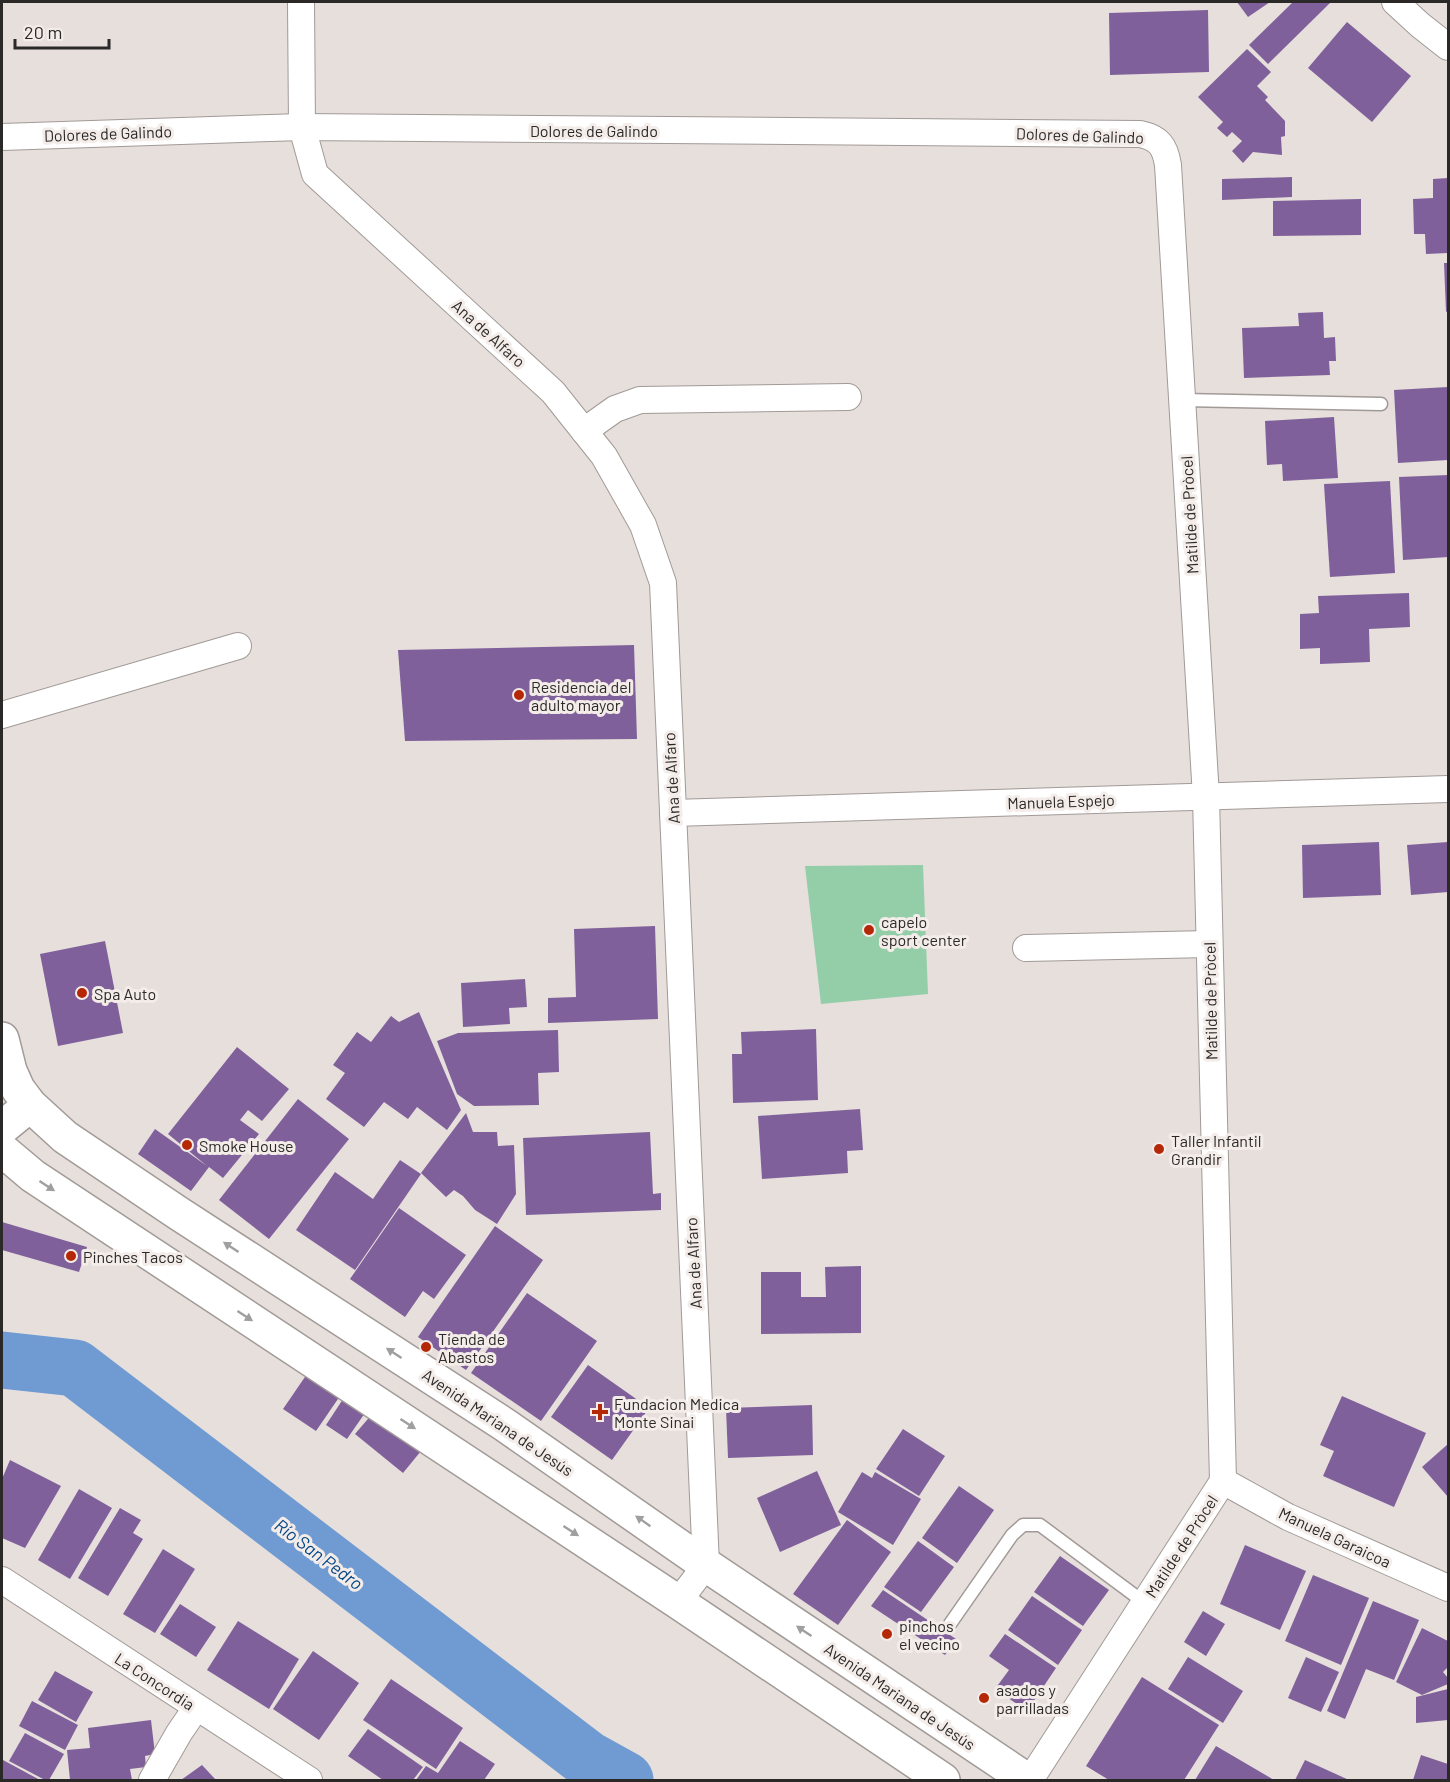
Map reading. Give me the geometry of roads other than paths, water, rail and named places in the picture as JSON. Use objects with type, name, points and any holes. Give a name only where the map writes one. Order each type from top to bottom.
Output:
[{"type":"street","name":"Ana de Alfaro","points":[[301,2],[302,127],[315,174],[554,392],[604,456],[643,525],[663,583],[706,1565]]},
{"type":"street","points":[[1395,2],[1449,47]]},
{"type":"street","name":"Dolores de Galindo","points":[[2,137],[302,127],[1140,134],[1160,141],[1166,153],[1168,165]]},
{"type":"street","name":"Matilde de Pròcel","points":[[1029,1780],[1223,1481],[1206,796],[1168,165]]},
{"type":"street","points":[[584,431],[615,409],[640,400],[848,397]]},
{"type":"street","points":[[2,715],[238,646]]},
{"type":"street","name":"Manuela Espejo","points":[[673,813],[1449,789]]},
{"type":"street","points":[[1026,948],[1209,944]]},
{"type":"street","name":"Avenida Mariana de Jesús","points":[[2,1039],[10,1071],[18,1089],[30,1105],[65,1137],[505,1425],[706,1565],[1029,1780]]},
{"type":"street","points":[[2,1128],[30,1105]]},
{"type":"street","points":[[2,1150],[33,1176],[943,1780]]},
{"type":"street","name":"Manuela Garaicoa","points":[[1223,1481],[1288,1517],[1449,1588]]},
{"type":"street","points":[[678,1602],[706,1565]]},
{"type":"street","name":"La Concordia","points":[[2,1580],[309,1780]]},
{"type":"street","points":[[152,1780],[178,1733],[196,1708]]},
{"type":"lane","points":[[1182,400],[1381,404]]},
{"type":"lane","points":[[950,1624],[1012,1535],[1023,1525],[1040,1526],[1145,1603]]},
{"type":"waterway","name":"Río San Pedro","points":[[2,1360],[75,1368],[587,1759],[625,1780]]},
{"type":"place","name":"Residencia del adulto mayor","points":[[519,695]]},
{"type":"place","name":"capelo sport center","points":[[869,930]]},
{"type":"place","name":"Spa Auto","points":[[82,993]]},
{"type":"place","name":"Smoke House","points":[[187,1145]]},
{"type":"place","name":"Taller Infantil Grandir","points":[[1159,1149]]},
{"type":"place","name":"Pinches Tacos","points":[[71,1256]]},
{"type":"place","name":"Tienda de Abastos","points":[[426,1347]]},
{"type":"place","name":"Fundacion Medica Monte Sinai","points":[[600,1412]]},
{"type":"place","name":"pinchos el vecino","points":[[887,1634]]},
{"type":"place","name":"asados y parrilladas","points":[[984,1698]]}]
